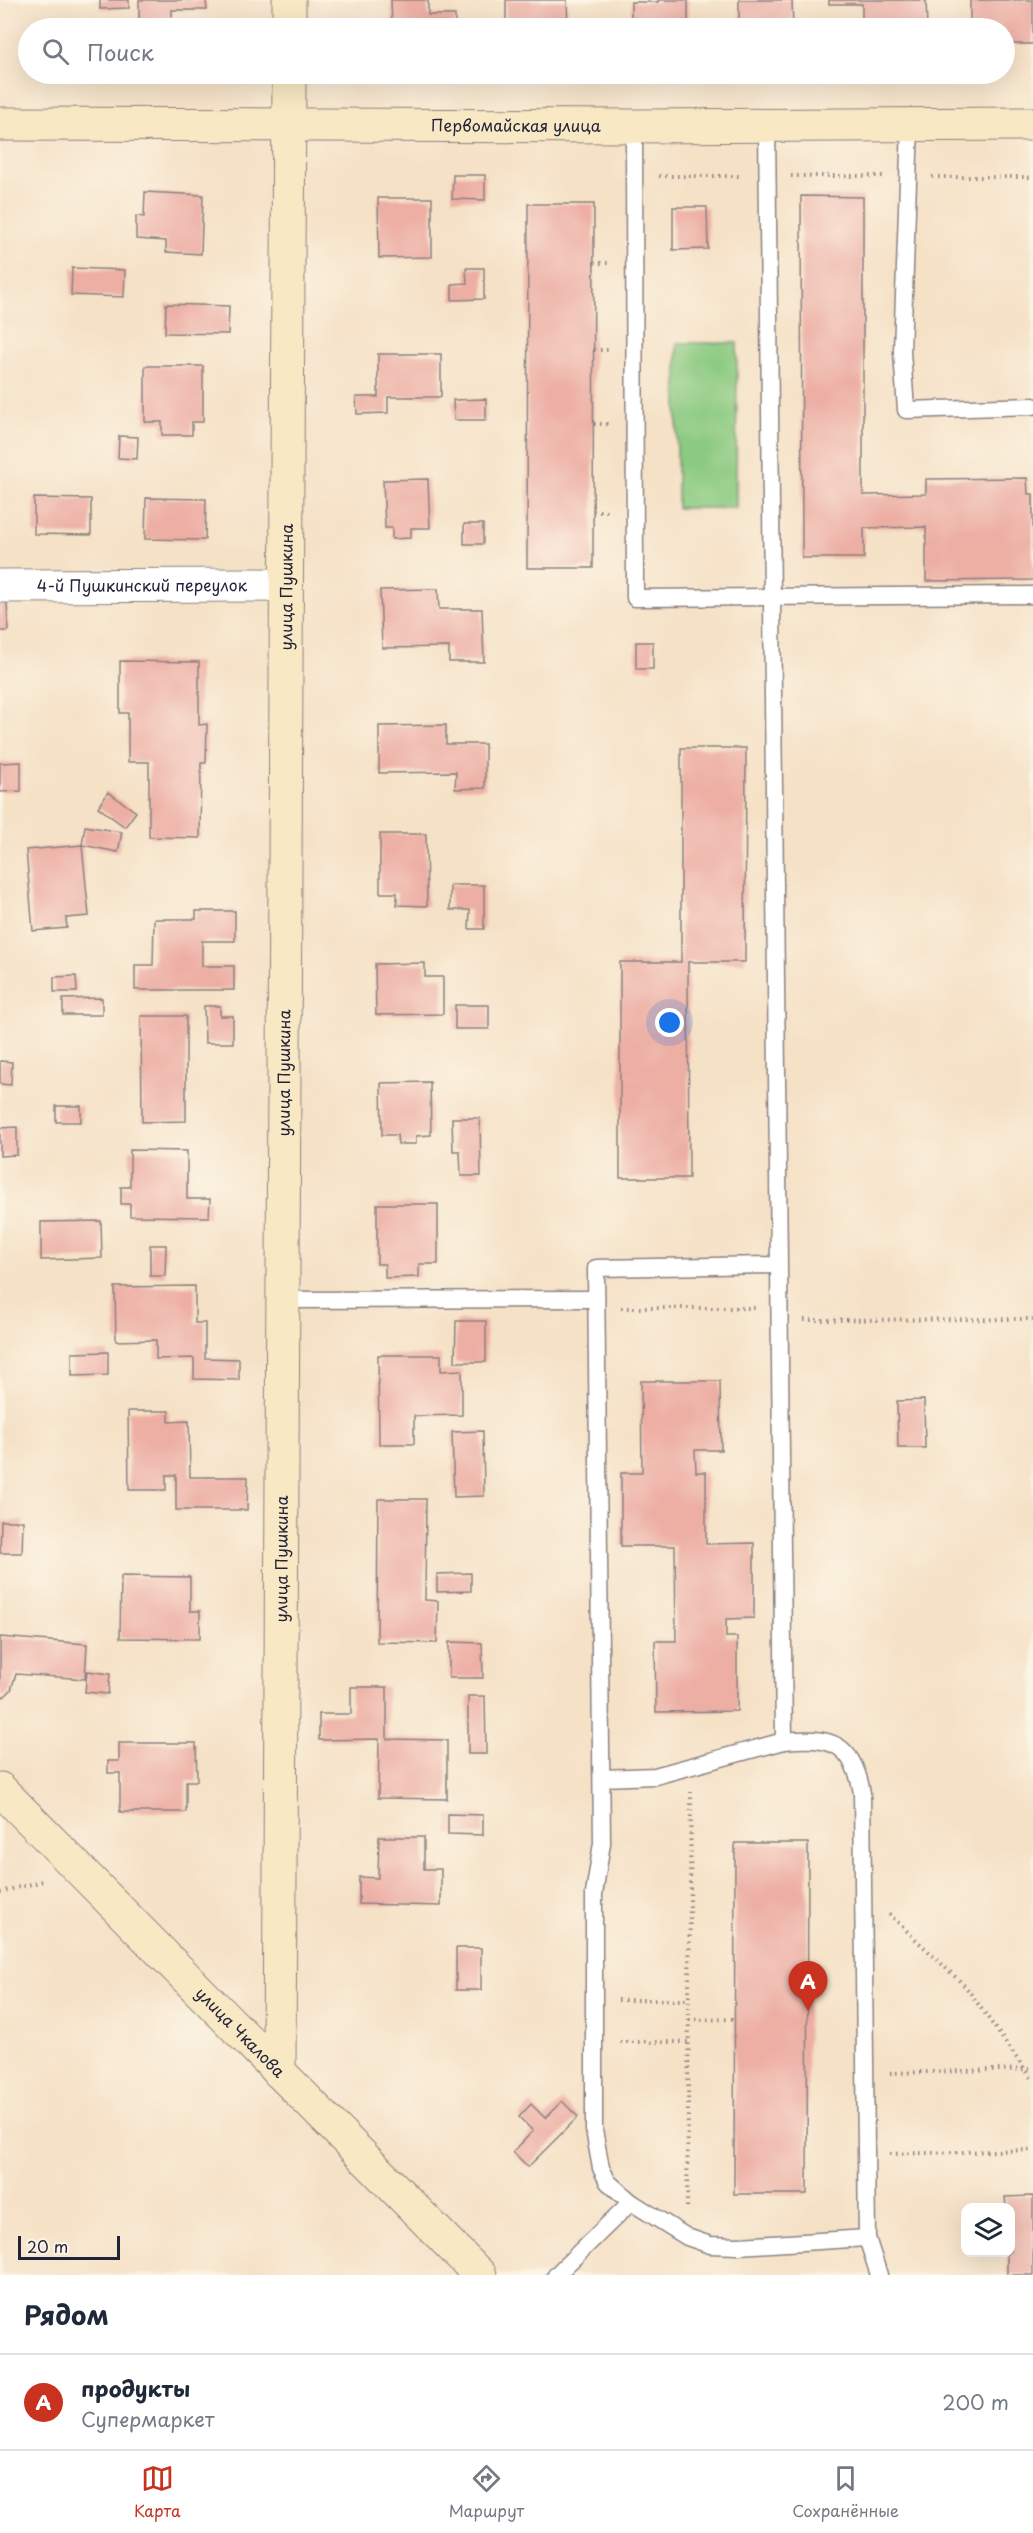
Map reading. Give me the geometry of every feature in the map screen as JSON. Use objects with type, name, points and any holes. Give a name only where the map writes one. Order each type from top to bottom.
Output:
[{"type":"street","points":[[289,0],[289,18]]},
{"type":"street","name":"улица Пушкина","points":[[279,2072],[289,84]]},
{"type":"street","name":"Первомайская улица","points":[[0,124],[634,126],[1033,124]]},
{"type":"street","name":"4-й Пушкинский переулок","points":[[0,586],[286,585]]},
{"type":"street","name":"улица Чкалова","points":[[0,1790],[480,2275]]},
{"type":"lane","points":[[910,125],[902,352],[906,410],[1033,406]]},
{"type":"lane","points":[[634,126],[635,598],[1033,595]]},
{"type":"lane","points":[[767,126],[784,1741]]},
{"type":"lane","points":[[778,1265],[596,1268],[602,1778],[602,1843],[594,1894],[594,2130],[596,2152],[600,2168],[608,2182],[631,2202],[687,2237],[710,2245],[738,2246],[867,2238]]},
{"type":"lane","points":[[283,1300],[596,1304]]},
{"type":"lane","points":[[602,1778],[655,1776],[784,1741],[820,1739],[838,1744],[849,1756],[858,1772],[862,1793],[864,1890],[867,2238],[879,2275]]},
{"type":"lane","points":[[555,2275],[631,2202]]},
{"type":"path","points":[[634,176],[1033,177]]},
{"type":"path","points":[[596,1304],[779,1314],[1033,1319]]},
{"type":"path","points":[[687,2237],[691,1767]]},
{"type":"path","points":[[864,1890],[966,1987],[1033,2081]]},
{"type":"path","points":[[594,2000],[689,2000]]},
{"type":"path","points":[[689,2020],[735,2019]]},
{"type":"path","points":[[594,2042],[688,2042]]},
{"type":"path","points":[[866,2074],[1033,2069]]},
{"type":"path","points":[[867,2154],[1033,2150]]},
{"type":"green space","points":[[677,343],[737,343],[736,508],[677,508]]},
{"type":"building","points":[[100,0],[129,0],[129,8],[100,9]]},
{"type":"building","points":[[139,0],[206,0],[207,10],[172,10],[172,18],[139,18]]},
{"type":"building","points":[[391,0],[428,0],[428,15],[455,15],[455,18],[392,18]]},
{"type":"building","points":[[506,0],[567,0],[568,18],[506,18]]},
{"type":"building","points":[[658,0],[688,0],[688,18],[631,18],[631,2],[658,2]]},
{"type":"building","points":[[739,0],[792,0],[793,18],[739,18]]},
{"type":"building","points":[[829,0],[926,0],[927,18],[862,18],[862,4],[829,4]]},
{"type":"building","points":[[970,0],[1033,0],[1033,44],[1015,44],[1015,18],[970,18]]},
{"type":"building","points":[[453,175],[485,175],[485,200],[452,199]]},
{"type":"building","points":[[145,192],[203,195],[201,254],[166,252],[166,241],[136,239],[136,216],[144,217]]},
{"type":"building","points":[[801,196],[863,197],[863,495],[926,494],[926,479],[1027,478],[1028,494],[1033,494],[1033,580],[926,581],[926,527],[864,528],[864,558],[802,558]]},
{"type":"building","points":[[378,198],[432,198],[432,257],[379,258]]},
{"type":"building","points":[[528,204],[594,204],[593,568],[527,568]]},
{"type":"building","points":[[673,207],[707,207],[708,249],[673,250]]},
{"type":"building","points":[[72,268],[125,270],[124,297],[71,295]]},
{"type":"building","points":[[466,268],[484,268],[484,299],[452,300],[452,284],[467,283]]},
{"type":"building","points":[[166,304],[229,306],[228,334],[165,333]]},
{"type":"building","points":[[378,354],[441,354],[441,397],[388,397],[388,413],[357,414],[356,397],[378,397]]},
{"type":"building","points":[[145,366],[203,366],[203,422],[192,422],[192,435],[162,435],[162,422],[145,422]]},
{"type":"building","points":[[486,399],[486,420],[454,420],[453,400]]},
{"type":"building","points":[[119,436],[138,437],[137,459],[118,458]]},
{"type":"building","points":[[428,479],[430,528],[411,528],[411,538],[392,539],[392,528],[385,528],[383,480]]},
{"type":"building","points":[[34,498],[91,499],[91,535],[34,534]]},
{"type":"building","points":[[146,498],[206,499],[205,540],[145,539]]},
{"type":"building","points":[[464,524],[483,524],[483,544],[464,544]]},
{"type":"building","points":[[438,589],[439,609],[482,609],[484,662],[449,662],[449,647],[382,648],[380,590]]},
{"type":"building","points":[[0,600],[7,600],[8,631],[0,631]]},
{"type":"building","points":[[636,642],[653,642],[653,669],[636,669]]},
{"type":"building","points":[[120,661],[199,662],[199,725],[207,724],[206,763],[201,763],[200,838],[149,837],[149,762],[128,762],[128,713],[120,713]]},
{"type":"building","points":[[446,725],[446,744],[485,744],[485,788],[455,789],[456,772],[379,773],[379,726]]},
{"type":"building","points":[[681,748],[746,748],[745,962],[688,962],[689,1178],[620,1178],[620,962],[681,962]]},
{"type":"building","points":[[21,762],[21,791],[0,792],[0,763]]},
{"type":"building","points":[[108,792],[136,812],[125,827],[98,807]]},
{"type":"building","points":[[85,826],[122,832],[118,852],[82,845]]},
{"type":"building","points":[[380,834],[426,834],[427,906],[397,905],[397,893],[380,893]]},
{"type":"building","points":[[82,845],[89,916],[66,918],[67,928],[33,931],[26,850]]},
{"type":"building","points":[[450,885],[484,885],[484,929],[469,929],[470,910],[450,910]]},
{"type":"building","points":[[196,911],[235,911],[235,941],[202,941],[202,966],[234,966],[234,990],[135,990],[135,965],[153,965],[154,919],[196,919]]},
{"type":"building","points":[[425,963],[425,977],[443,977],[443,1014],[376,1015],[375,964]]},
{"type":"building","points":[[76,976],[77,992],[54,992],[54,977]]},
{"type":"building","points":[[102,998],[102,1015],[63,1015],[63,999]]},
{"type":"building","points":[[455,1005],[489,1005],[489,1029],[455,1029]]},
{"type":"building","points":[[204,1006],[220,1006],[220,1016],[233,1016],[233,1043],[205,1043]]},
{"type":"building","points":[[141,1016],[186,1016],[186,1121],[142,1122]]},
{"type":"building","points":[[0,1061],[12,1062],[11,1085],[0,1084]]},
{"type":"building","points":[[430,1082],[431,1135],[416,1136],[416,1144],[398,1144],[397,1135],[382,1135],[381,1083]]},
{"type":"building","points":[[56,1106],[81,1106],[81,1122],[56,1122]]},
{"type":"building","points":[[452,1118],[480,1118],[481,1176],[461,1176],[460,1151],[453,1151]]},
{"type":"building","points":[[17,1127],[17,1155],[0,1156],[0,1128]]},
{"type":"building","points":[[130,1150],[187,1151],[187,1199],[210,1199],[209,1217],[130,1216],[130,1204],[121,1204],[121,1187],[130,1187]]},
{"type":"building","points":[[377,1204],[438,1204],[438,1264],[419,1264],[419,1277],[385,1278],[385,1264],[377,1264]]},
{"type":"building","points":[[101,1221],[102,1258],[41,1260],[41,1222]]},
{"type":"building","points":[[150,1245],[166,1245],[165,1276],[150,1276]]},
{"type":"building","points":[[195,1286],[195,1323],[205,1323],[205,1358],[239,1359],[239,1380],[194,1379],[194,1358],[156,1359],[156,1340],[116,1341],[115,1287]]},
{"type":"building","points":[[456,1321],[486,1321],[486,1362],[455,1362]]},
{"type":"building","points":[[108,1352],[108,1375],[72,1376],[72,1353]]},
{"type":"building","points":[[378,1355],[441,1355],[441,1371],[462,1370],[462,1415],[414,1416],[414,1444],[379,1444]]},
{"type":"building","points":[[641,1381],[720,1381],[721,1450],[695,1450],[696,1472],[706,1472],[706,1544],[754,1543],[754,1618],[726,1619],[726,1637],[737,1637],[737,1711],[656,1712],[655,1641],[676,1641],[675,1546],[621,1546],[621,1473],[642,1473]]},
{"type":"building","points":[[924,1400],[925,1448],[898,1448],[897,1401]]},
{"type":"building","points":[[128,1411],[169,1411],[169,1422],[189,1421],[190,1477],[248,1477],[247,1510],[176,1510],[176,1475],[166,1475],[166,1490],[129,1490]]},
{"type":"building","points":[[483,1431],[484,1496],[454,1497],[452,1432]]},
{"type":"building","points":[[378,1499],[426,1499],[425,1600],[438,1601],[437,1643],[377,1642]]},
{"type":"building","points":[[1,1521],[23,1521],[22,1553],[0,1553]]},
{"type":"building","points":[[471,1573],[471,1591],[437,1592],[437,1574]]},
{"type":"building","points":[[121,1576],[190,1577],[190,1611],[200,1611],[200,1639],[120,1638]]},
{"type":"building","points":[[0,1637],[87,1644],[85,1679],[16,1674],[11,1690],[4,1697],[0,1693]]},
{"type":"building","points":[[449,1642],[482,1643],[483,1678],[449,1678]]},
{"type":"building","points":[[87,1671],[110,1674],[108,1694],[85,1692]]},
{"type":"building","points":[[351,1687],[387,1687],[387,1739],[447,1740],[447,1799],[378,1798],[379,1739],[319,1740],[319,1714],[351,1714]]},
{"type":"building","points":[[468,1696],[485,1696],[486,1754],[468,1754]]},
{"type":"building","points":[[119,1743],[196,1743],[197,1781],[186,1781],[186,1812],[120,1812],[120,1773],[108,1773],[108,1761],[119,1761]]},
{"type":"building","points":[[448,1814],[483,1815],[483,1835],[448,1834]]},
{"type":"building","points":[[379,1837],[424,1837],[424,1869],[441,1869],[441,1906],[359,1904],[359,1877],[378,1878]]},
{"type":"building","points":[[735,1843],[808,1843],[807,2194],[734,2194]]},
{"type":"building","points":[[456,1948],[481,1948],[481,1990],[456,1990]]},
{"type":"building","points":[[562,2101],[578,2117],[528,2167],[513,2152],[533,2131],[519,2117],[531,2104],[545,2118]]},
{"type":"building","points":[[1033,2196],[1033,2275],[1007,2275],[1007,2257],[1015,2257],[1015,2203],[1006,2203],[1005,2197]]},
{"type":"place","name":"продукты","points":[[808,2011]]}]
